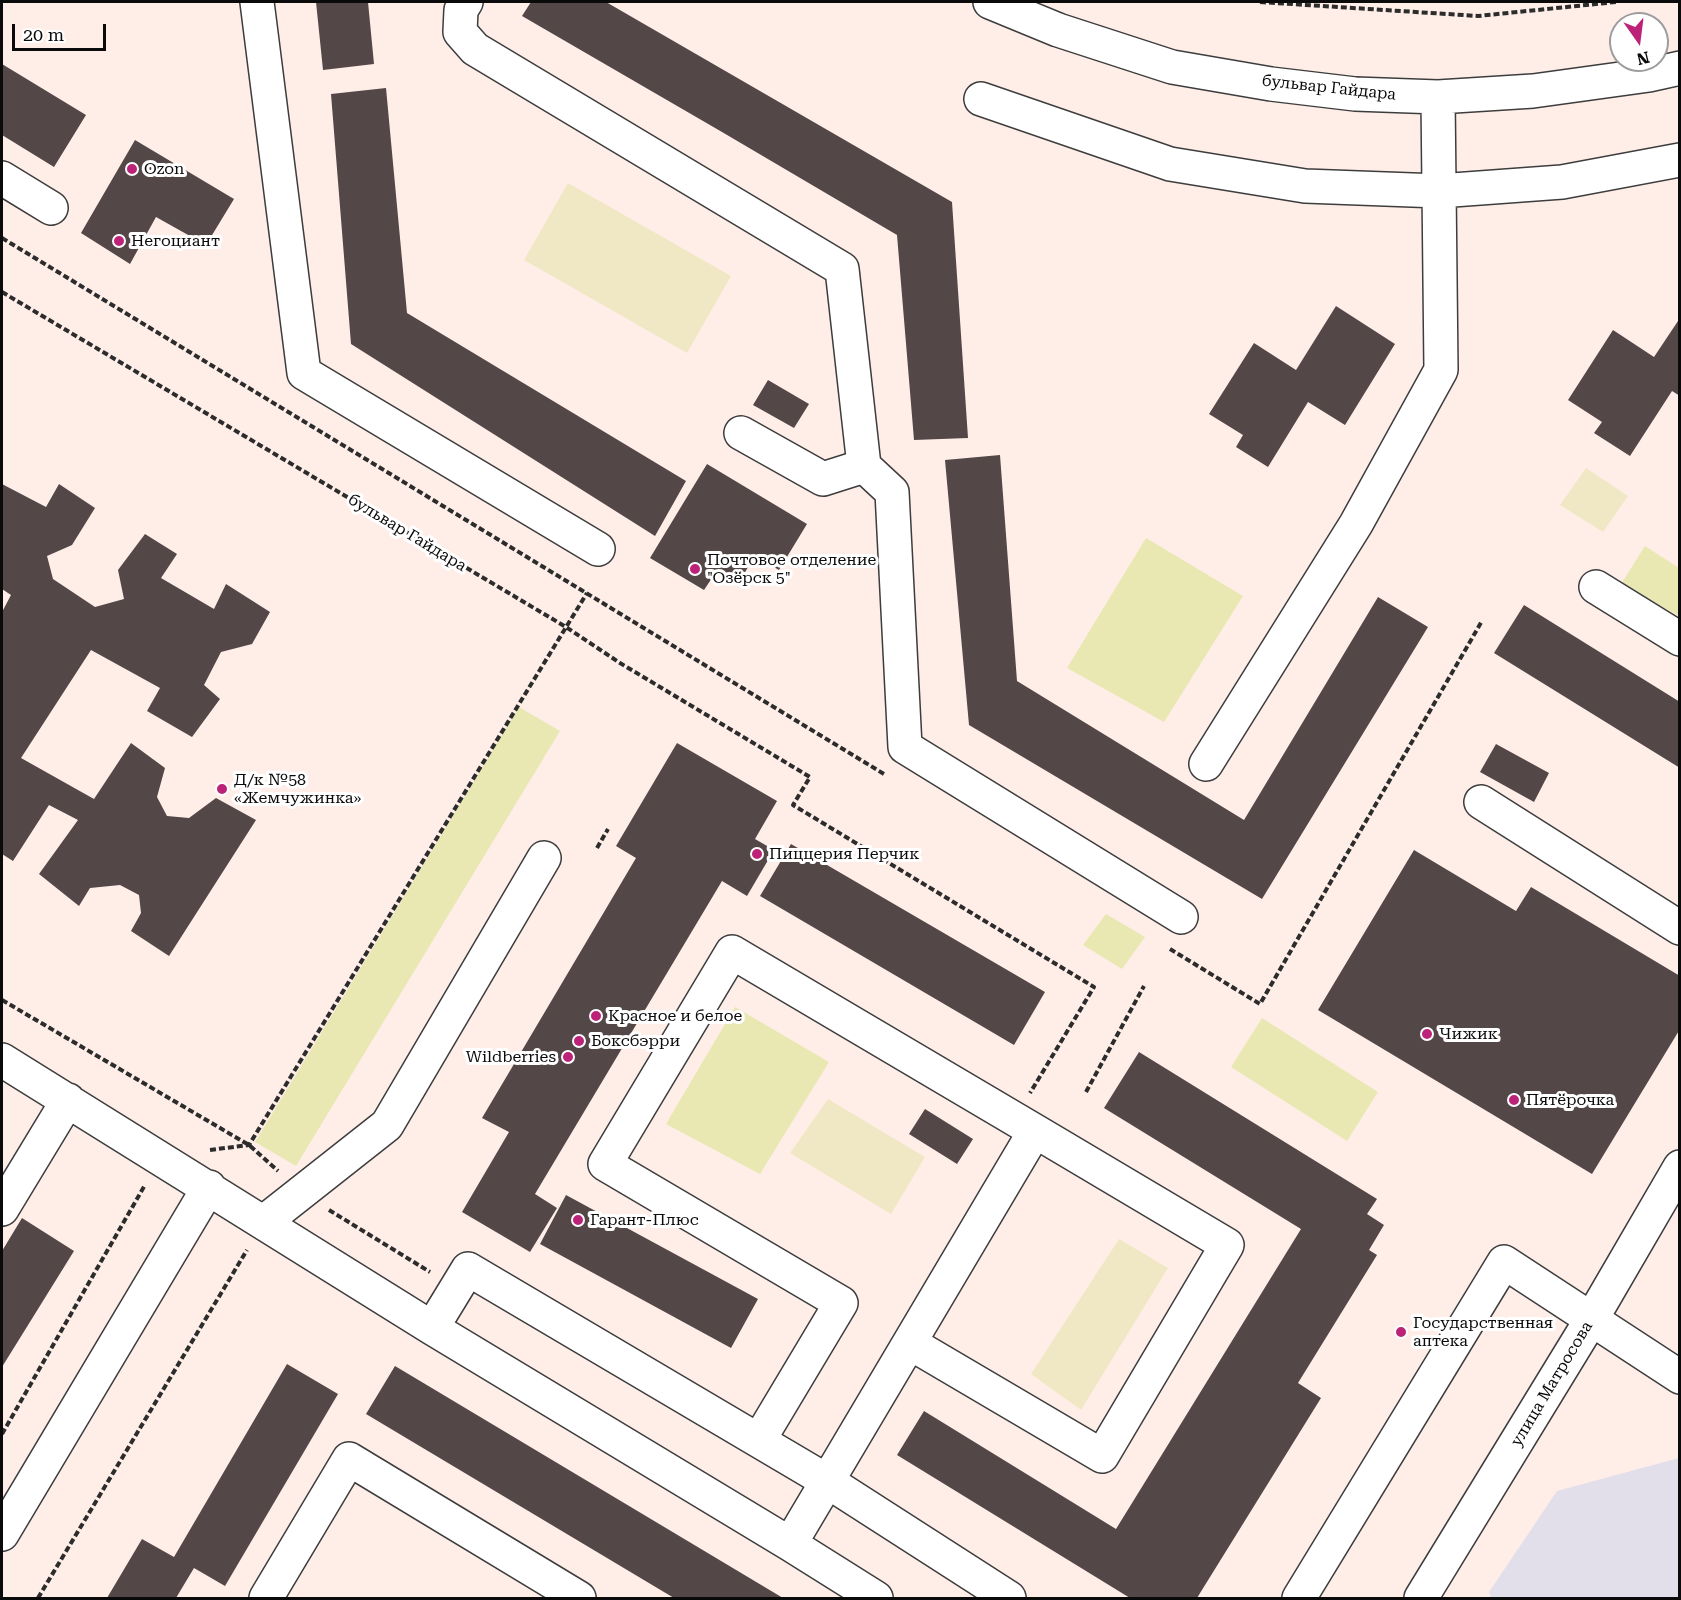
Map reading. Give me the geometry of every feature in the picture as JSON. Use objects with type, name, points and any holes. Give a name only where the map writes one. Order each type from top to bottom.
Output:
[{"type":"street","points":[[257,2],[304,373],[598,549]]},
{"type":"street","points":[[466,2],[461,10],[460,32],[475,49],[842,269],[864,466],[892,492],[906,747],[1180,917]]},
{"type":"street","name":"бульвар Гайдара","points":[[990,2],[1058,30],[1172,67],[1270,84],[1355,94],[1438,97],[1533,91],[1649,75],[1680,68]]},
{"type":"street","points":[[1206,764],[1356,524],[1441,370],[1438,97]]},
{"type":"street","points":[[981,99],[1170,164],[1305,186],[1439,191],[1562,182],[1680,160]]},
{"type":"street","points":[[2,178],[51,208]]},
{"type":"street","points":[[741,433],[823,479],[864,466]]},
{"type":"street","points":[[1596,587],[1680,639]]},
{"type":"street","points":[[1481,802],[1680,927]]},
{"type":"street","points":[[264,1222],[387,1125],[544,858]]},
{"type":"street","points":[[759,1440],[841,1303],[605,1164],[732,952],[1227,1245],[1102,1456],[910,1343]]},
{"type":"street","points":[[2,1060],[432,1328],[790,1544],[876,1599]]},
{"type":"street","points":[[2,1209],[68,1100]]},
{"type":"street","points":[[790,1544],[910,1343],[1025,1125]]},
{"type":"street","name":"улица Матросова","points":[[1421,1599],[1591,1320],[1680,1167]]},
{"type":"street","points":[[2,1534],[209,1187]]},
{"type":"street","points":[[1299,1599],[1504,1262],[1680,1377]]},
{"type":"street","points":[[432,1328],[468,1269],[827,1481],[1009,1599]]},
{"type":"street","points":[[266,1599],[348,1459],[579,1599]]},
{"type":"path","points":[[1260,2],[1478,16],[1616,2]]},
{"type":"path","points":[[2,238],[894,780]]},
{"type":"path","name":"бульвар Гайдара","points":[[2,292],[566,627],[620,663],[810,777],[793,805],[1094,987],[1025,1125]]},
{"type":"path","points":[[249,1145],[587,593]]},
{"type":"path","points":[[1168,948],[1260,1004],[1482,621]]},
{"type":"path","points":[[597,848],[608,829]]},
{"type":"path","points":[[1086,1092],[1144,986]]},
{"type":"path","points":[[2,1000],[249,1145],[300,1192],[456,1288]]},
{"type":"path","points":[[2,1434],[160,1157],[249,1145]]},
{"type":"path","points":[[38,1599],[264,1222]]},
{"type":"shaded area","points":[[568,183],[731,276],[687,353],[524,260]]},
{"type":"shaded area","points":[[1586,468],[1628,496],[1603,532],[1560,505]]},
{"type":"shaded area","points":[[1146,538],[1243,596],[1164,722],[1067,668]]},
{"type":"shaded area","points":[[1645,546],[1679,568],[1679,616],[1621,584]]},
{"type":"shaded area","points":[[519,707],[560,731],[296,1166],[255,1142]]},
{"type":"shaded area","points":[[1106,914],[1145,937],[1122,969],[1083,945]]},
{"type":"shaded area","points":[[735,1007],[829,1062],[760,1174],[666,1124]]},
{"type":"shaded area","points":[[1262,1018],[1378,1092],[1347,1141],[1231,1067]]},
{"type":"shaded area","points":[[828,1099],[925,1157],[891,1214],[790,1153]]},
{"type":"shaded area","points":[[1119,1239],[1168,1268],[1081,1410],[1031,1374]]},
{"type":"shaded area","points":[[1679,1458],[1679,1598],[1491,1598],[1489,1592],[1557,1491]]},
{"type":"building","points":[[316,2],[368,2],[374,64],[323,70]]},
{"type":"building","points":[[531,2],[606,2],[952,202],[968,438],[914,440],[897,235],[522,16]]},
{"type":"building","points":[[2,64],[86,115],[54,167],[2,135]]},
{"type":"building","points":[[386,88],[407,313],[686,481],[655,536],[351,344],[331,94]]},
{"type":"building","points":[[135,140],[234,199],[206,245],[156,217],[130,264],[81,233]]},
{"type":"building","points":[[1336,306],[1395,344],[1345,425],[1308,402],[1268,467],[1236,447],[1243,435],[1209,414],[1254,343],[1296,370]]},
{"type":"building","points":[[1680,318],[1680,396],[1672,391],[1630,456],[1594,433],[1602,422],[1568,400],[1613,330],[1654,357]]},
{"type":"building","points":[[768,380],[809,404],[794,428],[753,405]]},
{"type":"building","points":[[1000,455],[1017,681],[1244,820],[1378,597],[1428,627],[1262,899],[969,725],[945,460]]},
{"type":"building","points":[[707,464],[807,524],[779,570],[755,556],[737,585],[716,572],[704,590],[650,558]]},
{"type":"building","points":[[2,484],[46,507],[59,484],[95,508],[72,545],[47,556],[53,579],[95,607],[124,599],[118,570],[145,534],[177,554],[161,578],[214,609],[226,584],[270,612],[252,644],[221,652],[204,685],[220,699],[192,737],[147,711],[160,688],[91,650],[21,758],[94,799],[131,743],[165,768],[157,797],[167,816],[189,818],[216,798],[256,820],[169,956],[131,931],[141,913],[139,895],[120,885],[90,888],[79,906],[39,874],[78,820],[49,805],[13,861],[2,854],[2,612],[11,595],[2,589]]},
{"type":"building","points":[[1524,605],[1680,702],[1680,768],[1494,653]]},
{"type":"building","points":[[677,743],[777,801],[755,839],[774,850],[747,896],[722,881],[535,1194],[557,1208],[530,1252],[462,1212],[509,1132],[482,1118],[636,858],[616,846]]},
{"type":"building","points":[[1496,744],[1549,773],[1534,802],[1480,772]]},
{"type":"building","points":[[791,844],[1045,992],[1014,1045],[760,896]]},
{"type":"building","points":[[1414,850],[1516,911],[1531,887],[1680,976],[1680,1029],[1592,1174],[1318,1010]]},
{"type":"building","points":[[1139,1052],[1377,1199],[1367,1214],[1384,1225],[1369,1250],[1377,1255],[1298,1383],[1321,1398],[1197,1598],[1130,1598],[897,1455],[924,1411],[1116,1529],[1301,1229],[1104,1108]]},
{"type":"building","points":[[925,1109],[973,1139],[957,1164],[909,1134]]},
{"type":"building","points":[[566,1195],[758,1299],[731,1348],[540,1244]]},
{"type":"building","points":[[22,1218],[74,1251],[2,1367],[2,1251]]},
{"type":"building","points":[[287,1364],[338,1394],[225,1586],[194,1568],[176,1598],[107,1598],[142,1539],[174,1557]]},
{"type":"building","points":[[395,1366],[783,1598],[674,1598],[366,1414]]},
{"type":"place","name":"Ozon","points":[[132,169]]},
{"type":"place","name":"Негоциант","points":[[119,241]]},
{"type":"place","name":"Почтовое отделение \"Озёрск 5\"","points":[[695,569]]},
{"type":"place","name":"Д/к №58 «Жемчужинка»","points":[[222,789]]},
{"type":"place","name":"Пиццерия Перчик","points":[[757,854]]},
{"type":"place","name":"Красное и белое","points":[[596,1016]]},
{"type":"place","name":"Чижик","points":[[1427,1034]]},
{"type":"place","name":"Боксбэрри","points":[[579,1041]]},
{"type":"place","name":"Wildberries","points":[[568,1057]]},
{"type":"place","name":"Пятёрочка","points":[[1514,1100]]},
{"type":"place","name":"Гарант-Плюс","points":[[578,1220]]},
{"type":"place","name":"Государственная аптека","points":[[1401,1332]]}]
